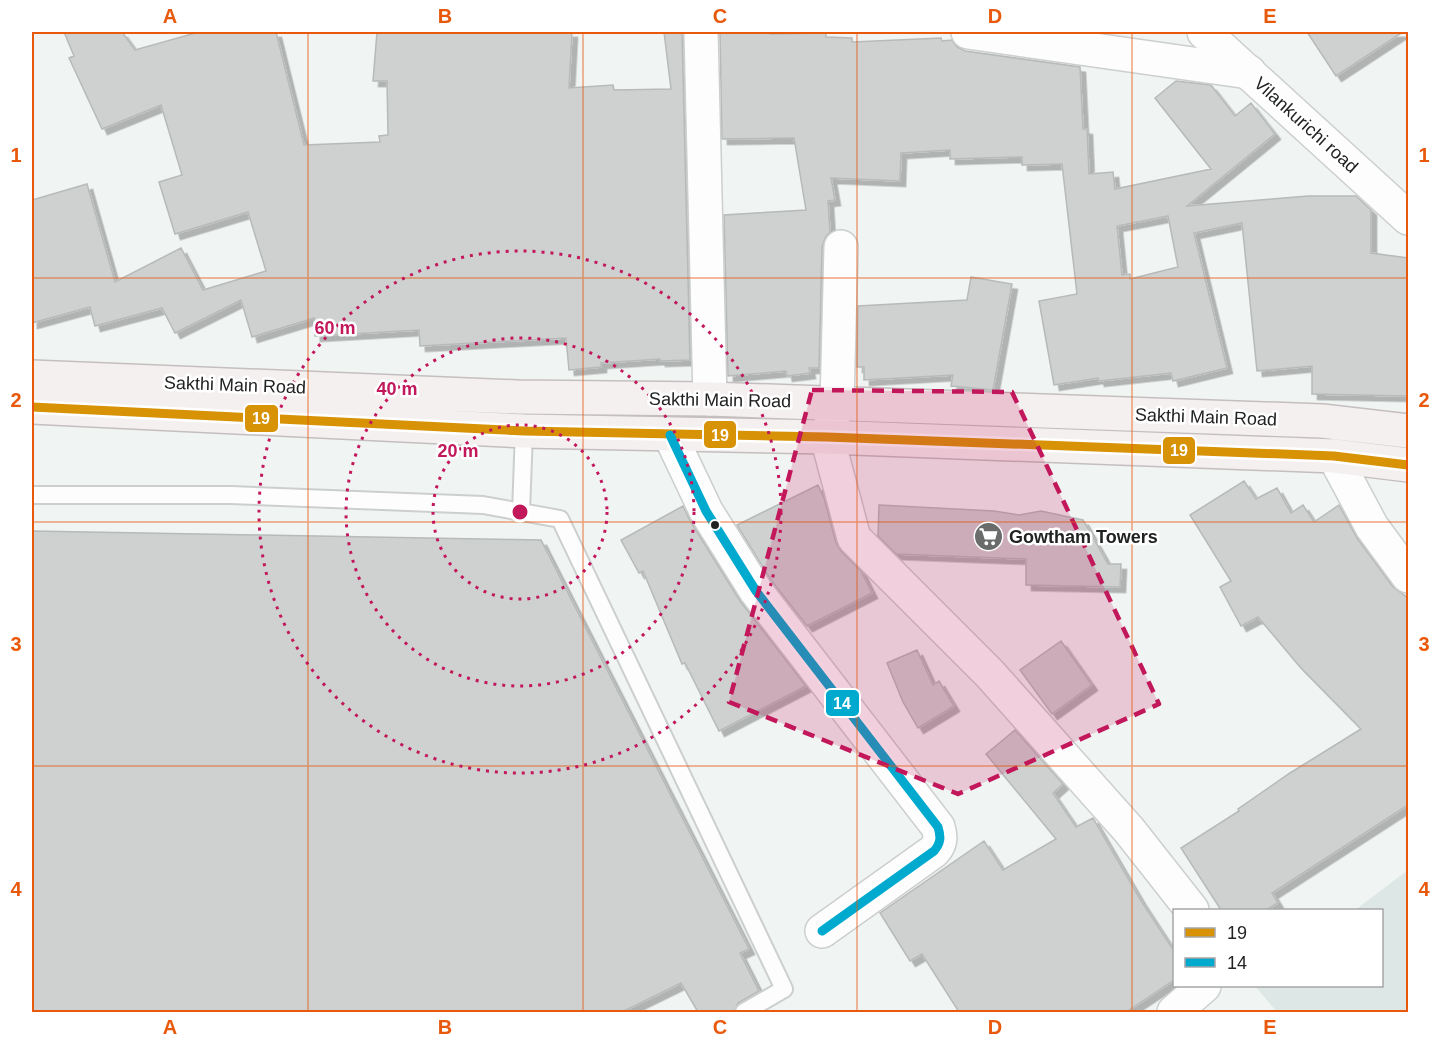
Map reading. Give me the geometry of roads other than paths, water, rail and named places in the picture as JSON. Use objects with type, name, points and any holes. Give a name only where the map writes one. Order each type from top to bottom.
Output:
[{"type":"highway","name":"Sakthi Main Road","points":[[32,376],[518,397],[710,399],[1322,421],[1408,431]]},
{"type":"highway","points":[[32,407],[524,431],[827,437],[1334,456],[1408,465]]},
{"type":"street","points":[[701,32],[710,399]]},
{"type":"street","points":[[968,32],[1249,72]]},
{"type":"street","name":"Vilankurichi road","points":[[1204,32],[1408,218]]},
{"type":"street","points":[[841,247],[837,404],[827,437],[854,538],[990,674],[1129,830],[1191,909]]},
{"type":"street","points":[[670,435],[706,511],[756,591],[938,827],[939,844],[934,851],[822,931]]},
{"type":"street","points":[[1334,456],[1372,527],[1408,576]]},
{"type":"street","points":[[1174,1012],[1203,987]]},
{"type":"lane","points":[[521,512],[524,431]]},
{"type":"lane","points":[[32,495],[231,495],[483,505],[560,519],[784,989],[744,1012]]},
{"type":"place","name":"Gowtham Towers","points":[[988,537]]}]
